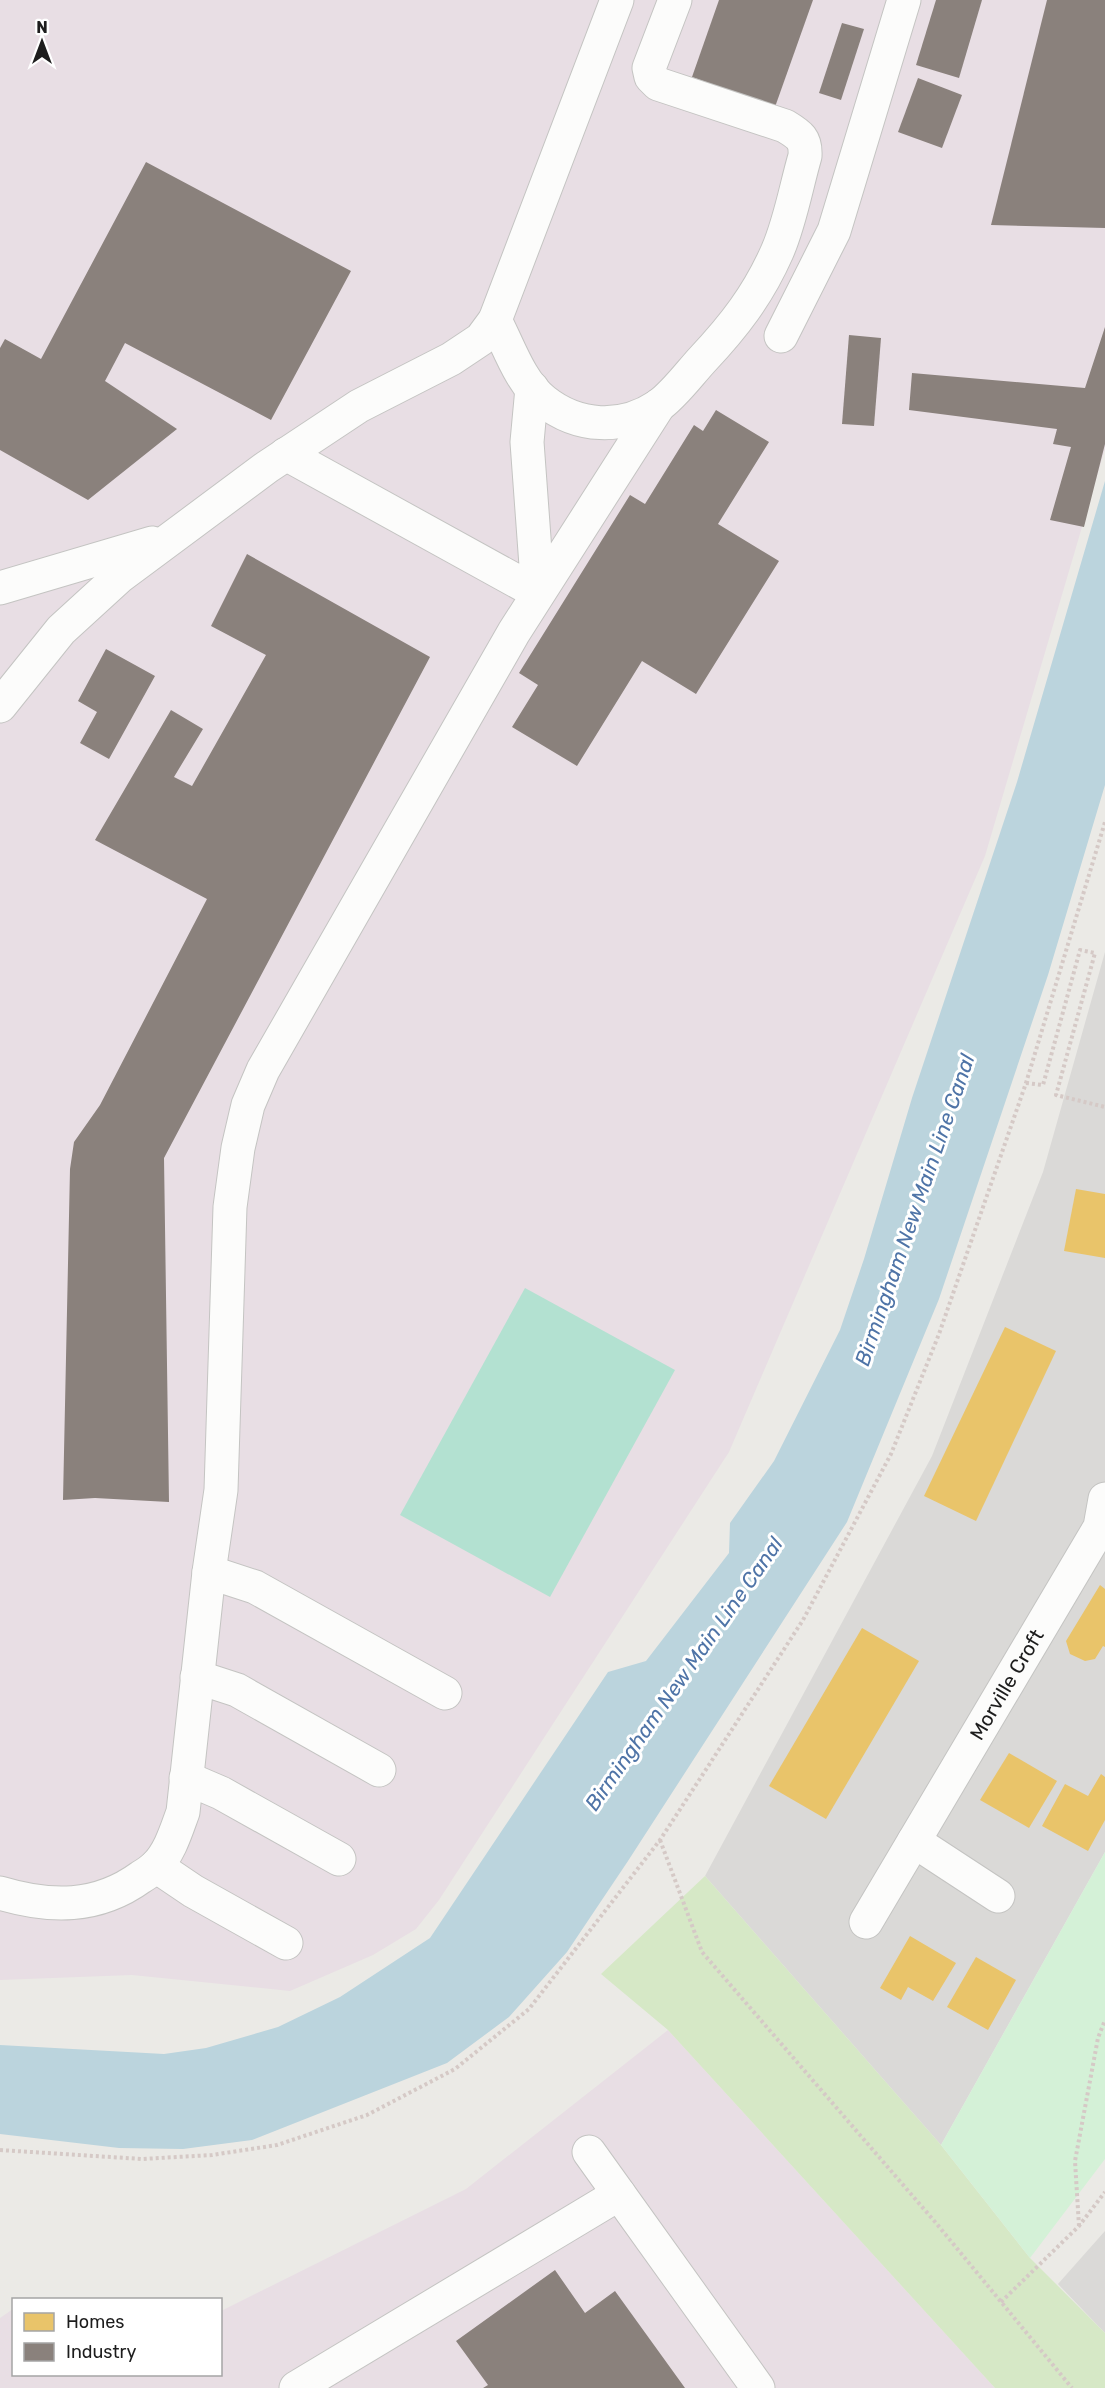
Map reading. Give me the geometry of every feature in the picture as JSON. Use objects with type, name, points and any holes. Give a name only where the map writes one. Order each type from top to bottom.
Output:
[{"type":"street","points":[[0,706],[61,630],[119,577],[286,454],[359,406],[451,359],[481,339],[495,320],[617,0]]},
{"type":"street","points":[[0,1893],[53,1904],[86,1902],[123,1890],[156,1866],[172,1842],[183,1812],[209,1572],[221,1490],[230,1207],[237,1148],[248,1106],[269,1060],[508,642],[659,405],[735,325],[760,287],[778,250],[805,156],[806,144],[797,133],[785,126],[658,84],[651,77],[649,68],[675,0]]},
{"type":"street","points":[[781,336],[834,231],[904,0]]},
{"type":"street","points":[[495,320],[527,383],[543,400],[569,417],[600,423],[628,421],[659,405]]},
{"type":"street","points":[[532,388],[527,442],[538,594]]},
{"type":"street","points":[[286,454],[538,594]]},
{"type":"street","points":[[0,588],[173,536]]},
{"type":"street","name":"Morville Croft","points":[[866,1922],[1103,1518]]},
{"type":"street","points":[[209,1572],[255,1587],[445,1693]]},
{"type":"street","points":[[197,1677],[237,1690],[379,1770]]},
{"type":"street","points":[[186,1778],[221,1793],[339,1859]]},
{"type":"street","points":[[914,1841],[998,1896]]},
{"type":"street","points":[[156,1866],[192,1891],[286,1943]]},
{"type":"street","points":[[589,2152],[758,2388]]},
{"type":"street","points":[[296,2388],[619,2194]]},
{"type":"path","points":[[0,2150],[142,2159],[212,2155],[277,2145],[367,2115],[455,2070],[529,2009],[660,1840],[803,1620],[891,1454],[939,1334],[1026,1083],[1105,822]]},
{"type":"path","points":[[1026,1083],[1043,1085],[1080,950],[1095,953],[1056,1095],[1105,1107]]},
{"type":"path","points":[[660,1840],[702,1952],[936,2223],[1072,2388]]},
{"type":"path","points":[[1079,2226],[1076,2161],[1098,2038],[1105,2020]]},
{"type":"path","points":[[1001,2302],[1079,2226],[1105,2192]]},
{"type":"shaded area","points":[[0,0],[1105,0],[1105,449],[985,856],[729,1452],[439,1900],[416,1929],[373,1955],[290,1991],[132,1975],[0,1980]]},
{"type":"shaded area","points":[[1105,952],[1105,1852],[941,2145],[705,1876],[932,1456],[1043,1172]]},
{"type":"shaded area","points":[[668,2030],[995,2388],[0,2388],[0,2318],[12,2310],[12,2376],[222,2376],[222,2311],[466,2189]]},
{"type":"shaded area","points":[[1105,2231],[1105,2333],[1058,2284]]},
{"type":"green space","points":[[525,1288],[675,1370],[550,1597],[400,1515]]},
{"type":"green space","points":[[1105,1852],[1105,2159],[1030,2258],[941,2145]]},
{"type":"green space","points":[[705,1876],[941,2145],[1030,2258],[1105,2333],[1105,2388],[995,2388],[668,2030],[601,1974]]},
{"type":"water","name":"Birmingham New Main Line Canal","points":[[1105,481],[1105,785],[1048,975],[939,1299],[847,1522],[628,1861],[567,1952],[509,2017],[447,2063],[252,2140],[183,2149],[119,2148],[0,2134],[0,2045],[164,2054],[206,2048],[278,2027],[340,1997],[430,1938],[608,1672],[646,1661],[729,1553],[730,1523],[774,1461],[840,1330],[864,1259],[912,1098],[1017,782]]},
{"type":"building: Homes","points":[[1076,1189],[1105,1194],[1105,1258],[1064,1251]]},
{"type":"building: Homes","points":[[1005,1327],[1056,1351],[976,1521],[924,1496]]},
{"type":"building: Homes","points":[[1100,1585],[1105,1589],[1105,1647],[1103,1646],[1095,1659],[1085,1661],[1070,1654],[1066,1641]]},
{"type":"building: Homes","points":[[862,1628],[919,1661],[826,1819],[769,1786]]},
{"type":"building: Homes","points":[[1009,1753],[1057,1781],[1029,1828],[980,1800]]},
{"type":"building: Homes","points":[[1101,1774],[1105,1777],[1105,1820],[1088,1851],[1042,1826],[1065,1784],[1088,1796]]},
{"type":"building: Homes","points":[[910,1936],[956,1963],[933,2001],[908,1987],[901,2000],[880,1988]]},
{"type":"building: Homes","points":[[976,1957],[1016,1980],[988,2030],[947,2007]]},
{"type":"building: Industry","points":[[719,0],[813,0],[775,107],[692,77]]},
{"type":"building: Industry","points":[[936,0],[982,0],[959,78],[916,65]]},
{"type":"building: Industry","points":[[1047,0],[1105,0],[1105,228],[991,225]]},
{"type":"building: Industry","points":[[842,23],[864,29],[841,100],[819,93]]},
{"type":"building: Industry","points":[[918,78],[962,95],[942,148],[898,132]]},
{"type":"building: Industry","points":[[146,162],[351,271],[271,420],[125,343],[105,381],[177,429],[88,500],[0,450],[0,348],[5,339],[41,359]]},
{"type":"building: Industry","points":[[1105,327],[1105,444],[1084,527],[1050,520],[1071,447],[1053,444],[1057,429],[909,410],[912,373],[1085,388]]},
{"type":"building: Industry","points":[[849,335],[881,338],[874,426],[842,424]]},
{"type":"building: Industry","points":[[716,410],[769,442],[718,524],[779,561],[696,694],[642,661],[577,766],[512,727],[538,685],[519,673],[630,495],[645,504],[694,425],[703,431]]},
{"type":"building: Industry","points":[[247,554],[430,657],[164,1158],[169,1502],[95,1498],[63,1500],[70,1169],[74,1142],[100,1105],[207,899],[95,840],[171,710],[203,729],[174,777],[192,786],[266,655],[211,626]]},
{"type":"building: Industry","points":[[106,649],[155,676],[109,759],[80,743],[97,712],[78,701]]},
{"type":"building: Industry","points":[[555,2270],[585,2313],[615,2291],[685,2388],[483,2388],[488,2385],[456,2341]]}]
